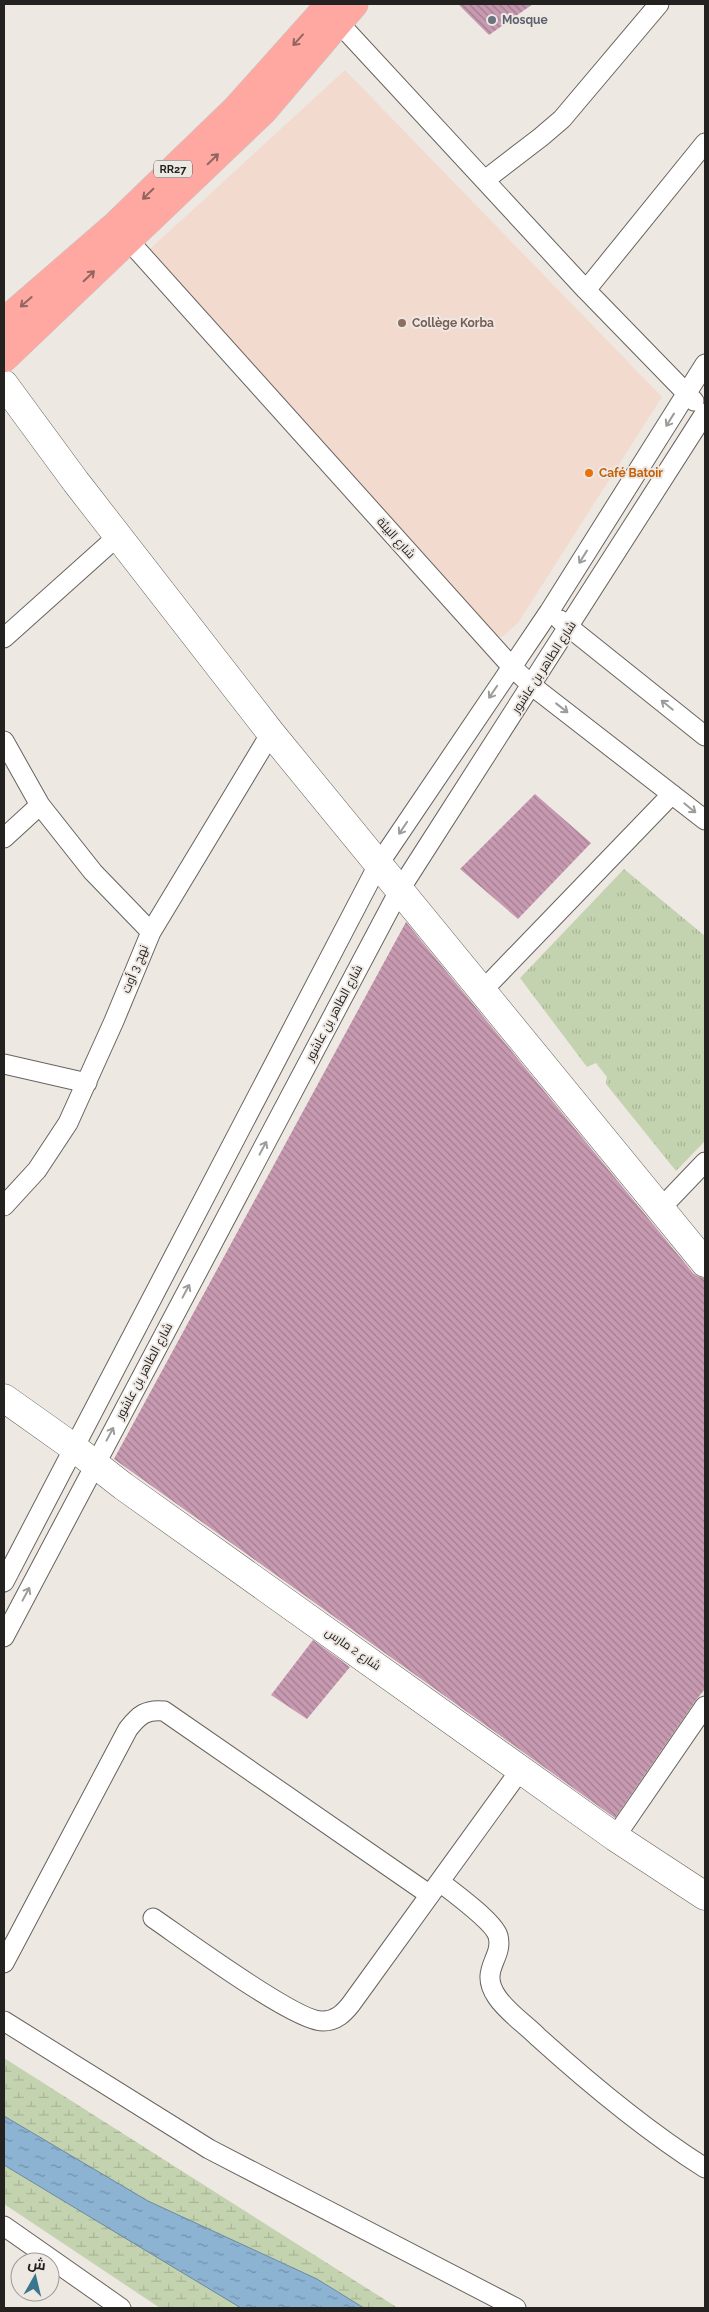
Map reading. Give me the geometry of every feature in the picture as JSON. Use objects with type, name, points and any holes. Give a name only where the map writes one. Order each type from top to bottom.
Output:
[{"type":"highway","name":"RR27","points":[[4,358],[236,109],[341,10]]},
{"type":"highway","name":"RR27","points":[[4,322],[122,232]]},
{"type":"street","points":[[485,180],[541,138],[562,119],[659,4]]},
{"type":"street","points":[[341,10],[485,180],[586,290],[705,413]]},
{"type":"street","points":[[586,290],[705,143]]},
{"type":"street","name":"شارع البيئة","points":[[122,232],[511,666],[705,820]]},
{"type":"street","points":[[4,1582],[378,865],[549,612],[705,364]]},
{"type":"street","points":[[4,384],[76,482],[271,733],[705,1263]]},
{"type":"street","name":"شارع الطاهر بن عاشور","points":[[4,1637],[399,891],[570,627],[705,413]]},
{"type":"street","points":[[4,638],[119,535]]},
{"type":"street","points":[[549,612],[705,736]]},
{"type":"street","name":"نهج 3 أوت","points":[[4,1206],[38,1170],[68,1123],[151,932],[271,733]]},
{"type":"street","points":[[4,741],[40,805],[92,872],[151,932]]},
{"type":"street","points":[[483,990],[672,794]]},
{"type":"street","points":[[4,838],[40,805]]},
{"type":"street","points":[[4,1064],[86,1083]]},
{"type":"street","points":[[661,1208],[705,1162]]},
{"type":"street","name":"شارع 2 مارس","points":[[4,1398],[615,1837],[705,1896]]},
{"type":"street","points":[[615,1837],[705,1706]]},
{"type":"street","points":[[4,1963],[128,1729],[146,1711],[164,1711],[495,1929],[498,1943],[490,1981],[500,2002],[566,2062],[624,2110],[672,2147],[705,2168]]},
{"type":"street","points":[[153,1918],[257,1989],[302,2016],[322,2022],[342,2015],[521,1769]]},
{"type":"street","points":[[4,2021],[209,2149],[516,2308]]},
{"type":"street","points":[[4,2226],[121,2308]]},
{"type":"shaded area","name":"Collège Korba","points":[[345,70],[662,397],[518,623],[502,637],[486,634],[149,250]]},
{"type":"green space","points":[[624,869],[705,936],[705,1141],[676,1171],[606,1084],[607,1077],[596,1063],[587,1067],[520,978]]},
{"type":"green space","points":[[4,2058],[398,2308],[364,2308],[317,2279],[148,2201],[4,2116]]},
{"type":"green space","points":[[4,2165],[241,2308],[160,2308],[4,2204]]},
{"type":"water","points":[[4,2116],[148,2201],[317,2279],[364,2308],[241,2308],[4,2165]]},
{"type":"building","name":"Mosque","points":[[458,4],[533,4],[489,35]]},
{"type":"building","points":[[535,794],[591,843],[518,919],[460,869]]},
{"type":"building","points":[[406,922],[693,1273],[705,1278],[705,1689],[615,1818],[114,1459]]},
{"type":"building","points":[[313,1640],[350,1667],[307,1719],[271,1695]]},
{"type":"place","name":"Mosque","points":[[492,20]]},
{"type":"place","name":"Collège Korba","points":[[402,323]]},
{"type":"place","name":"Café Batoir","points":[[589,473]]}]
